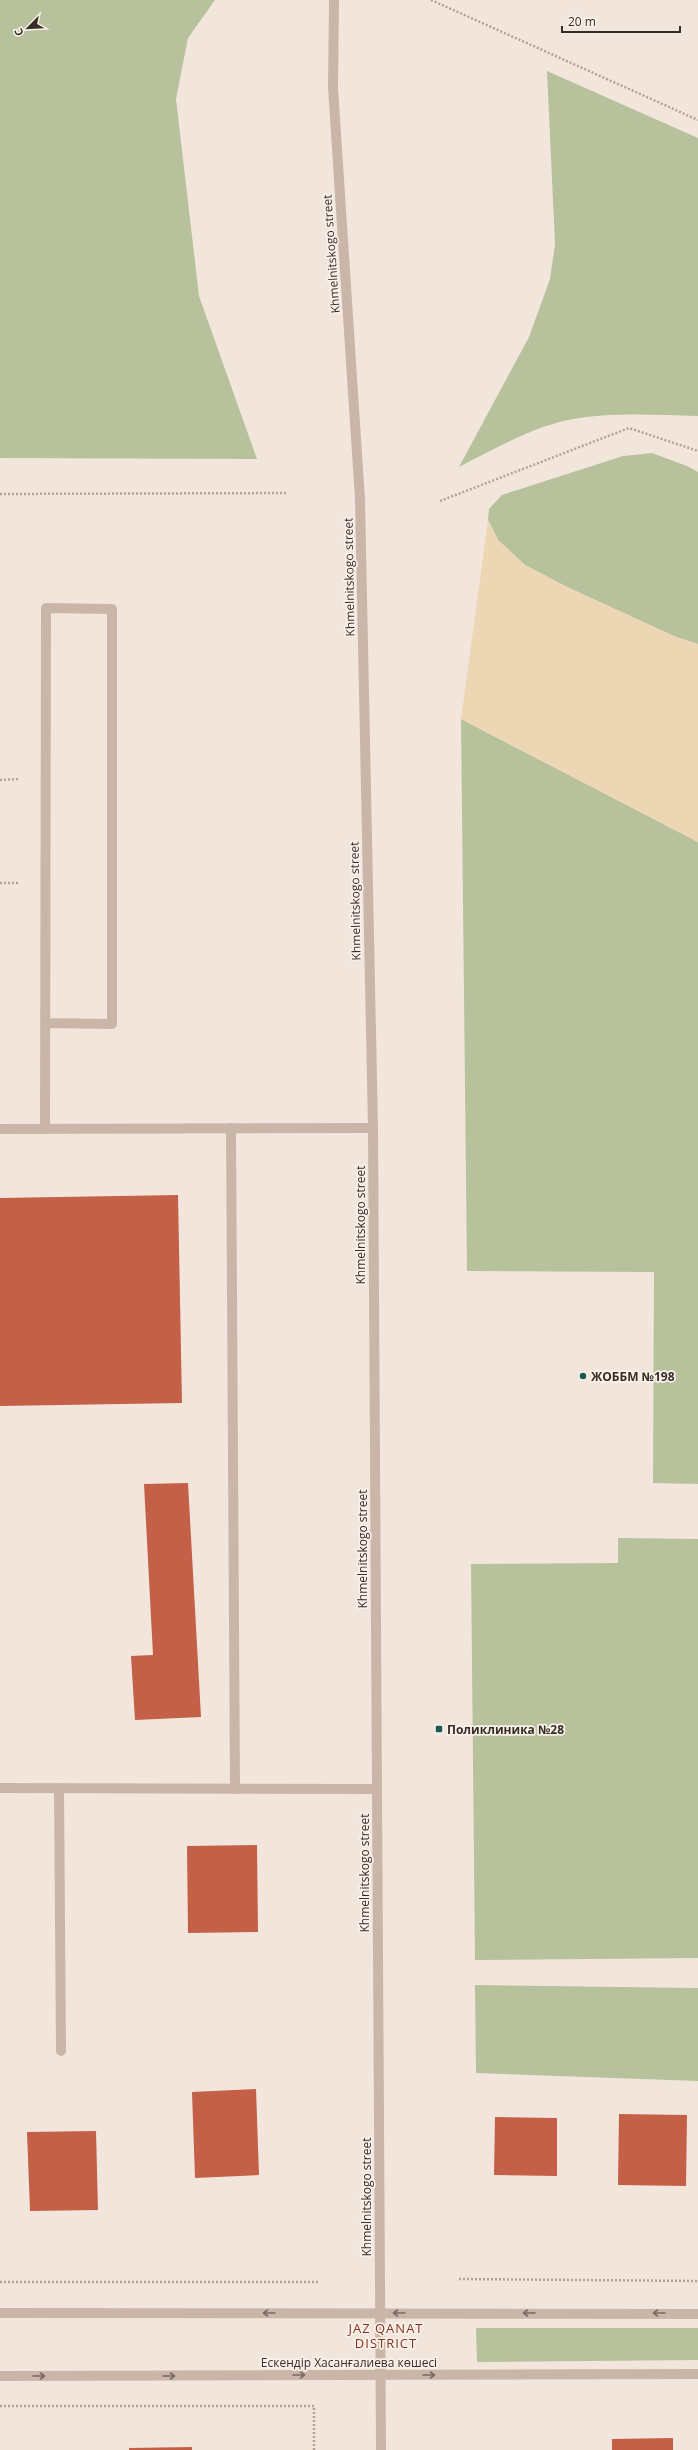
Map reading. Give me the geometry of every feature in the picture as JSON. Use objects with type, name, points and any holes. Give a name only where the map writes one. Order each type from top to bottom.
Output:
[{"type":"street","name":"Khmelnitskogo street","points":[[334,0],[333,88],[360,499],[373,1128],[381,2450]]},
{"type":"street","points":[[45,1023],[112,1024],[112,609],[46,608],[45,1023],[45,1129]]},
{"type":"street","points":[[231,1128],[235,1789]]},
{"type":"street","points":[[0,1129],[373,1128]]},
{"type":"street","points":[[0,1788],[377,1789]]},
{"type":"street","points":[[59,1788],[61,2051]]},
{"type":"street","points":[[0,2313],[698,2314]]},
{"type":"street","name":"Ескендір Хасанғалиева көшесі","points":[[0,2376],[698,2374]]},
{"type":"path","points":[[432,0],[698,120]]},
{"type":"path","points":[[440,501],[629,428],[698,451]]},
{"type":"path","points":[[0,494],[288,493]]},
{"type":"path","points":[[459,2279],[698,2281]]},
{"type":"path","points":[[0,2282],[318,2282]]},
{"type":"path","points":[[0,2406],[314,2406],[314,2450]]},
{"type":"green space","points":[[0,0],[215,0],[188,38],[176,99],[199,296],[257,459],[0,458]]},
{"type":"green space","points":[[547,71],[698,138],[698,416],[616,415],[584,417],[568,420],[540,428],[526,434],[459,467],[529,337],[550,279],[555,244]]},
{"type":"green space","points":[[652,453],[687,466],[698,472],[698,644],[676,637],[567,587],[525,565],[498,540],[488,520],[489,509],[502,495],[623,456]]},
{"type":"green space","points":[[461,719],[698,842],[698,1484],[653,1483],[654,1272],[467,1271]]},
{"type":"green space","points":[[618,1538],[698,1539],[698,1958],[475,1960],[471,1564],[618,1563]]},
{"type":"green space","points":[[475,1985],[698,1988],[698,2081],[476,2073]]},
{"type":"green space","points":[[476,2328],[698,2328],[698,2360],[477,2362]]},
{"type":"sand","points":[[488,520],[498,540],[525,565],[567,587],[676,637],[698,644],[698,842],[461,719]]},
{"type":"building","points":[[178,1195],[182,1403],[0,1406],[0,1198]]},
{"type":"building","points":[[188,1483],[201,1717],[135,1720],[131,1656],[153,1655],[144,1484]]},
{"type":"building","points":[[257,1845],[258,1932],[188,1933],[187,1846]]},
{"type":"building","points":[[256,2089],[259,2175],[195,2178],[192,2092]]},
{"type":"building","points":[[619,2114],[687,2115],[686,2186],[618,2185]]},
{"type":"building","points":[[495,2117],[557,2118],[557,2176],[494,2175]]},
{"type":"building","points":[[96,2131],[98,2210],[30,2211],[27,2132]]},
{"type":"building","points":[[673,2438],[673,2450],[612,2450],[612,2439]]},
{"type":"building","points":[[192,2447],[192,2450],[129,2450],[129,2448]]},
{"type":"place","name":"ЖОББМ №198","points":[[583,1376]]},
{"type":"place","name":"Поликлиника №28","points":[[439,1729]]},
{"type":"district","name":"JAZ QANAT DISTRICT","points":[[386,2336]]}]
